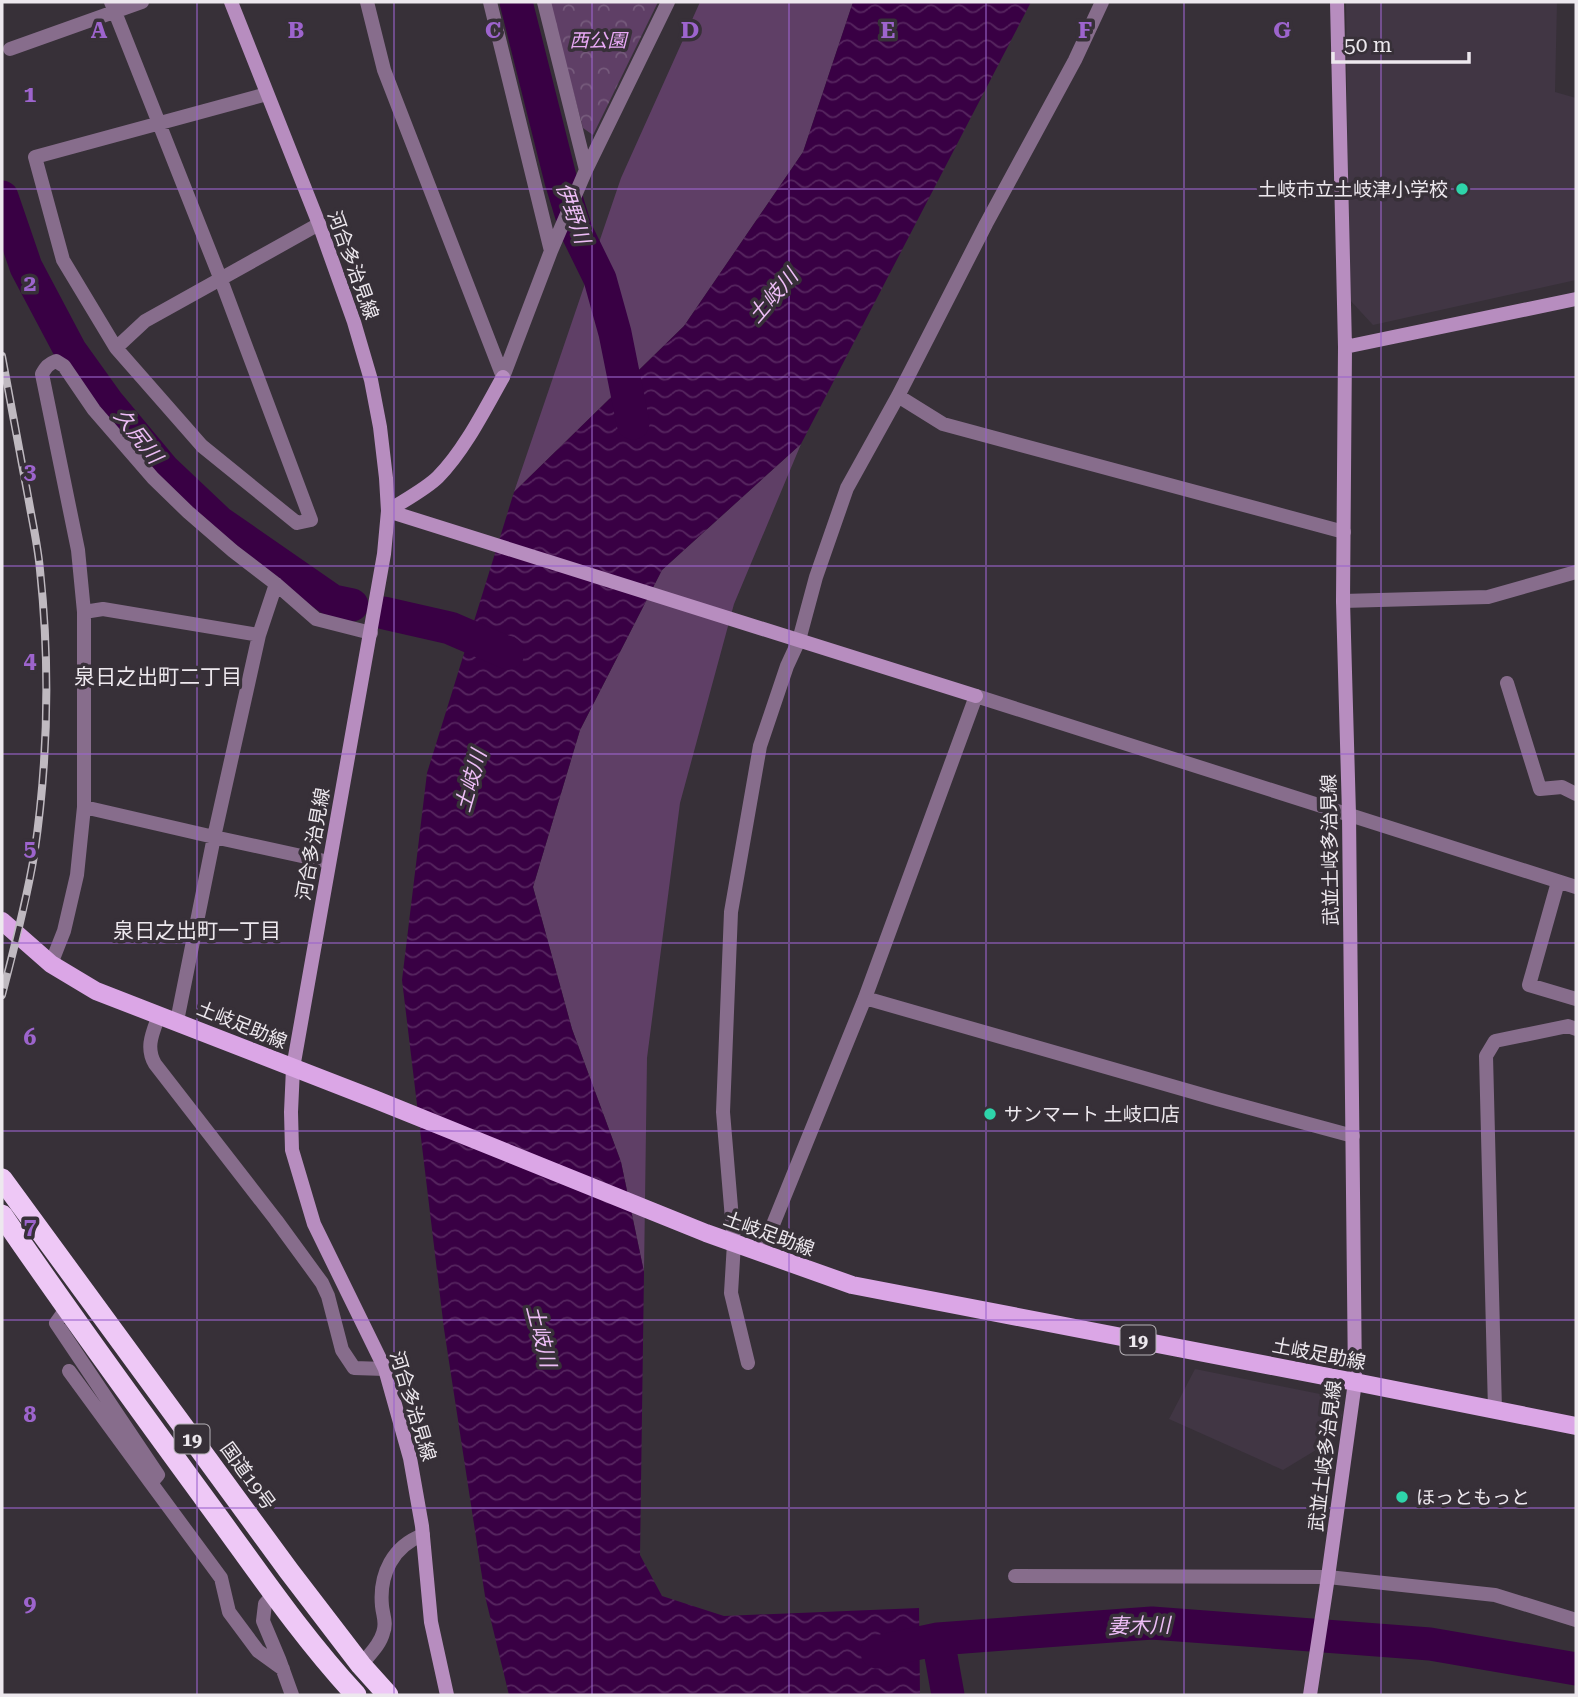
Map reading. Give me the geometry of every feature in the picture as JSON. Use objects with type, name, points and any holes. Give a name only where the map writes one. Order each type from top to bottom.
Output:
[{"type":"highway","name":"国道19号","points":[[2,1179],[289,1571],[361,1665],[388,1695]]},
{"type":"highway","name":"19","points":[[2,1215],[66,1309],[274,1594],[356,1695]]},
{"type":"main road","name":"河合多治見線","points":[[231,2],[319,225],[354,322],[371,380],[380,427],[388,511],[384,554],[293,1068],[292,1150],[314,1224],[385,1369],[410,1458],[423,1535],[431,1622],[447,1695]]},
{"type":"main road","name":"武並土岐多治見線","points":[[1310,1695],[1355,1382],[1349,814],[1343,601],[1345,347],[1337,2]]},
{"type":"main road","points":[[1345,347],[1576,299]]},
{"type":"main road","points":[[388,511],[437,478],[482,414],[503,376]]},
{"type":"main road","points":[[388,511],[976,696]]},
{"type":"main road","name":"土岐足助線","points":[[2,921],[51,964],[96,991],[374,1099],[706,1233],[852,1285],[1576,1426]]},
{"type":"street","points":[[10,49],[113,6],[142,2]]},
{"type":"street","points":[[368,2],[384,70],[503,376]]},
{"type":"street","points":[[491,2],[551,251]]},
{"type":"street","points":[[544,2],[586,170]]},
{"type":"street","points":[[503,376],[551,251],[586,170],[668,2]]},
{"type":"street","points":[[748,1363],[731,1293],[734,1243],[723,1112],[732,912],[760,747],[787,666],[793,638],[847,488],[1075,60],[1102,2]]},
{"type":"street","points":[[113,6],[160,123],[221,280],[311,520],[297,523],[202,446],[116,348],[63,260],[35,157],[160,123],[267,94]]},
{"type":"street","points":[[116,348],[145,321],[319,225]]},
{"type":"street","points":[[51,964],[64,931],[77,875],[84,807],[84,612],[78,550],[42,374],[50,363],[55,361],[64,366],[94,411],[153,478],[233,551],[276,584],[316,620],[371,634]]},
{"type":"street","points":[[898,396],[943,424],[1344,532]]},
{"type":"street","points":[[1343,601],[1488,597],[1576,572]]},
{"type":"street","points":[[177,1021],[259,635],[276,584]]},
{"type":"street","points":[[84,612],[103,609],[259,635]]},
{"type":"street","points":[[1507,683],[1540,789],[1562,787],[1576,794]]},
{"type":"street","points":[[761,1254],[865,998],[976,696],[1576,887]]},
{"type":"street","points":[[84,807],[329,862]]},
{"type":"street","points":[[1558,882],[1529,985],[1576,999]]},
{"type":"street","points":[[865,998],[1217,1100],[1353,1136]]},
{"type":"street","points":[[159,1015],[149,1046],[150,1056],[155,1064],[322,1283],[342,1350],[354,1368],[385,1369]]},
{"type":"street","points":[[1495,1410],[1486,1056],[1495,1041],[1568,1026],[1576,1029]]},
{"type":"street","points":[[66,1309],[56,1323],[158,1475],[151,1483]]},
{"type":"street","points":[[69,1371],[221,1578],[229,1612],[258,1651],[283,1669]]},
{"type":"street","points":[[361,1665],[383,1635],[386,1621],[382,1606],[383,1588],[388,1564],[400,1548],[423,1535]]},
{"type":"street","points":[[1015,1576],[1328,1582],[1495,1595],[1576,1620]]},
{"type":"street","points":[[274,1594],[265,1604],[262,1621],[292,1695]]},
{"type":"shaded area","name":"土岐市立土岐津小学校","points":[[1346,2],[1557,2],[1555,92],[1576,98],[1576,280],[1373,325],[1349,299]]},
{"type":"shaded area","points":[[1195,1369],[1320,1394],[1342,1415],[1339,1436],[1283,1470],[1169,1419]]},
{"type":"green space","name":"西公園","points":[[549,2],[658,2],[593,135],[583,128]]},
{"type":"green space","points":[[700,2],[853,2],[803,152],[684,326],[514,492],[621,178]]},
{"type":"green space","points":[[801,444],[734,604],[680,803],[647,1058],[644,1272],[621,1162],[572,1029],[533,887],[580,730],[662,570]]},
{"type":"water","name":"土岐川","points":[[853,2],[1031,2],[801,444],[662,570],[580,730],[533,887],[572,1029],[621,1162],[644,1272],[640,1555],[662,1596],[724,1616],[919,1608],[920,1695],[509,1695],[485,1596],[444,1329],[402,980],[427,773],[514,492],[684,326],[803,152]]},
{"type":"waterway","name":"伊野川","points":[[516,2],[561,181],[576,230],[600,279],[615,333],[633,423]]},
{"type":"waterway","name":"久尻川","points":[[2,197],[26,267],[70,350],[108,403],[164,470],[219,522],[333,601],[352,605]]},
{"type":"waterway","name":"久尻川","points":[[384,613],[450,628],[508,653]]},
{"type":"waterway","name":"妻木川","points":[[877,1652],[938,1639],[1152,1623],[1430,1644],[1576,1669]]},
{"type":"waterway","points":[[938,1639],[948,1695]]},
{"type":"railway","points":[[2,356],[38,553],[46,677],[45,749],[39,821],[24,909],[2,995]]},
{"type":"place","name":"土岐市立土岐津小学校","points":[[1462,189]]},
{"type":"place","name":"サンマート 土岐口店","points":[[990,1114]]},
{"type":"place","name":"ほっともっと","points":[[1402,1497]]},
{"type":"district","name":"泉日之出町二丁目","points":[[158,677]]},
{"type":"district","name":"泉日之出町一丁目","points":[[197,931]]}]
